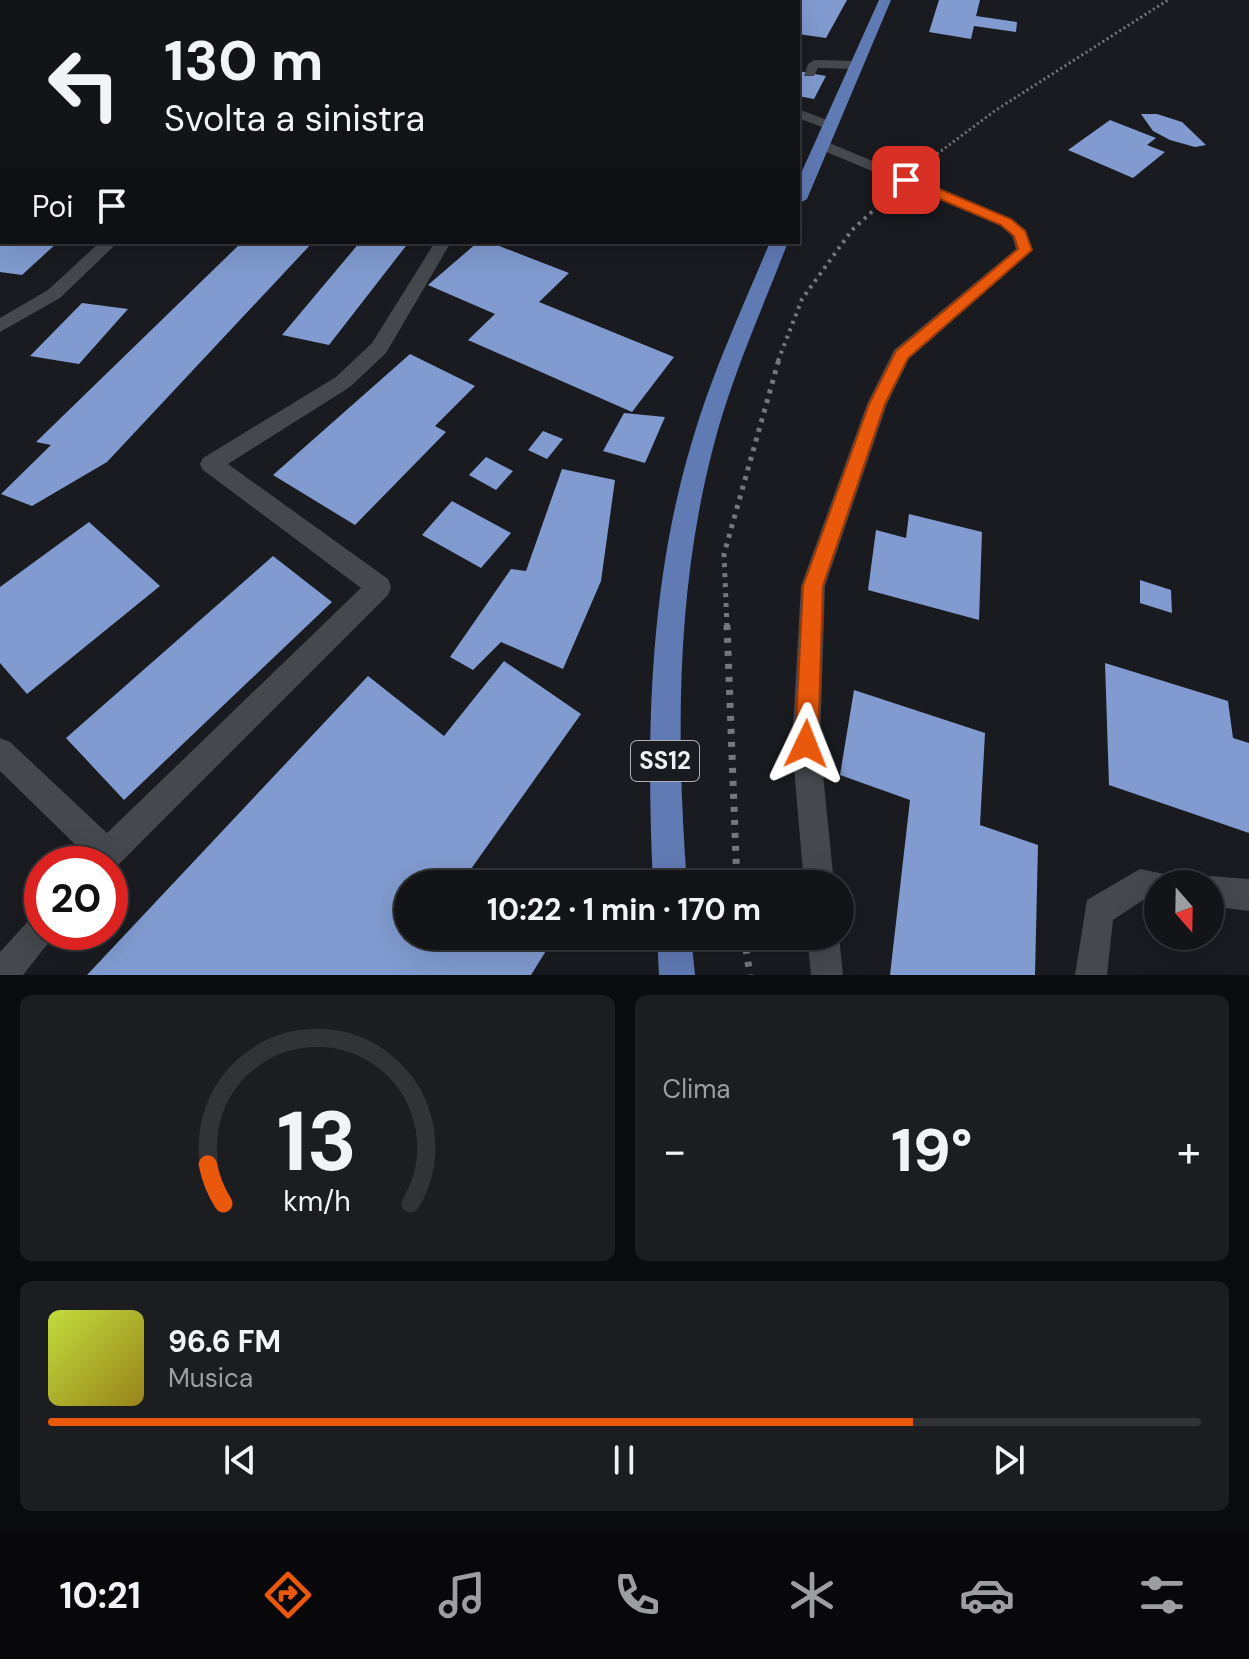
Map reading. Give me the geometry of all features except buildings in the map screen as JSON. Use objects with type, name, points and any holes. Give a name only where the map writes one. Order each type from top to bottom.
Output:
[{"type":"main road","points":[[800,194],[885,0]]},
{"type":"main road","name":"SS12","points":[[669,870],[664,754],[669,639],[694,476],[710,419],[778,244]]},
{"type":"main road","points":[[675,950],[677,975]]},
{"type":"lane","points":[[809,73],[814,64],[856,65]]},
{"type":"lane","points":[[800,115],[826,136],[906,180],[1006,222],[1020,234],[1025,250],[901,355],[877,404],[813,586],[806,744],[818,870]]},
{"type":"lane","points":[[0,326],[54,294],[108,244]]},
{"type":"lane","points":[[116,846],[379,587],[211,464],[343,382],[379,348],[442,244]]},
{"type":"lane","points":[[0,752],[90,846]]},
{"type":"lane","points":[[1091,975],[1098,911],[1144,884]]},
{"type":"lane","points":[[1224,892],[1249,895]]},
{"type":"lane","points":[[1,975],[24,949]]},
{"type":"lane","points":[[824,950],[827,975]]},
{"type":"path","points":[[736,870],[724,554],[771,379],[802,299],[852,230],[906,180],[996,110],[1168,0]]},
{"type":"path","points":[[746,950],[750,975]]},
{"type":"route","points":[[806,744],[813,586],[877,404],[901,355],[1025,250],[1020,234],[1006,222],[906,180]]}]
